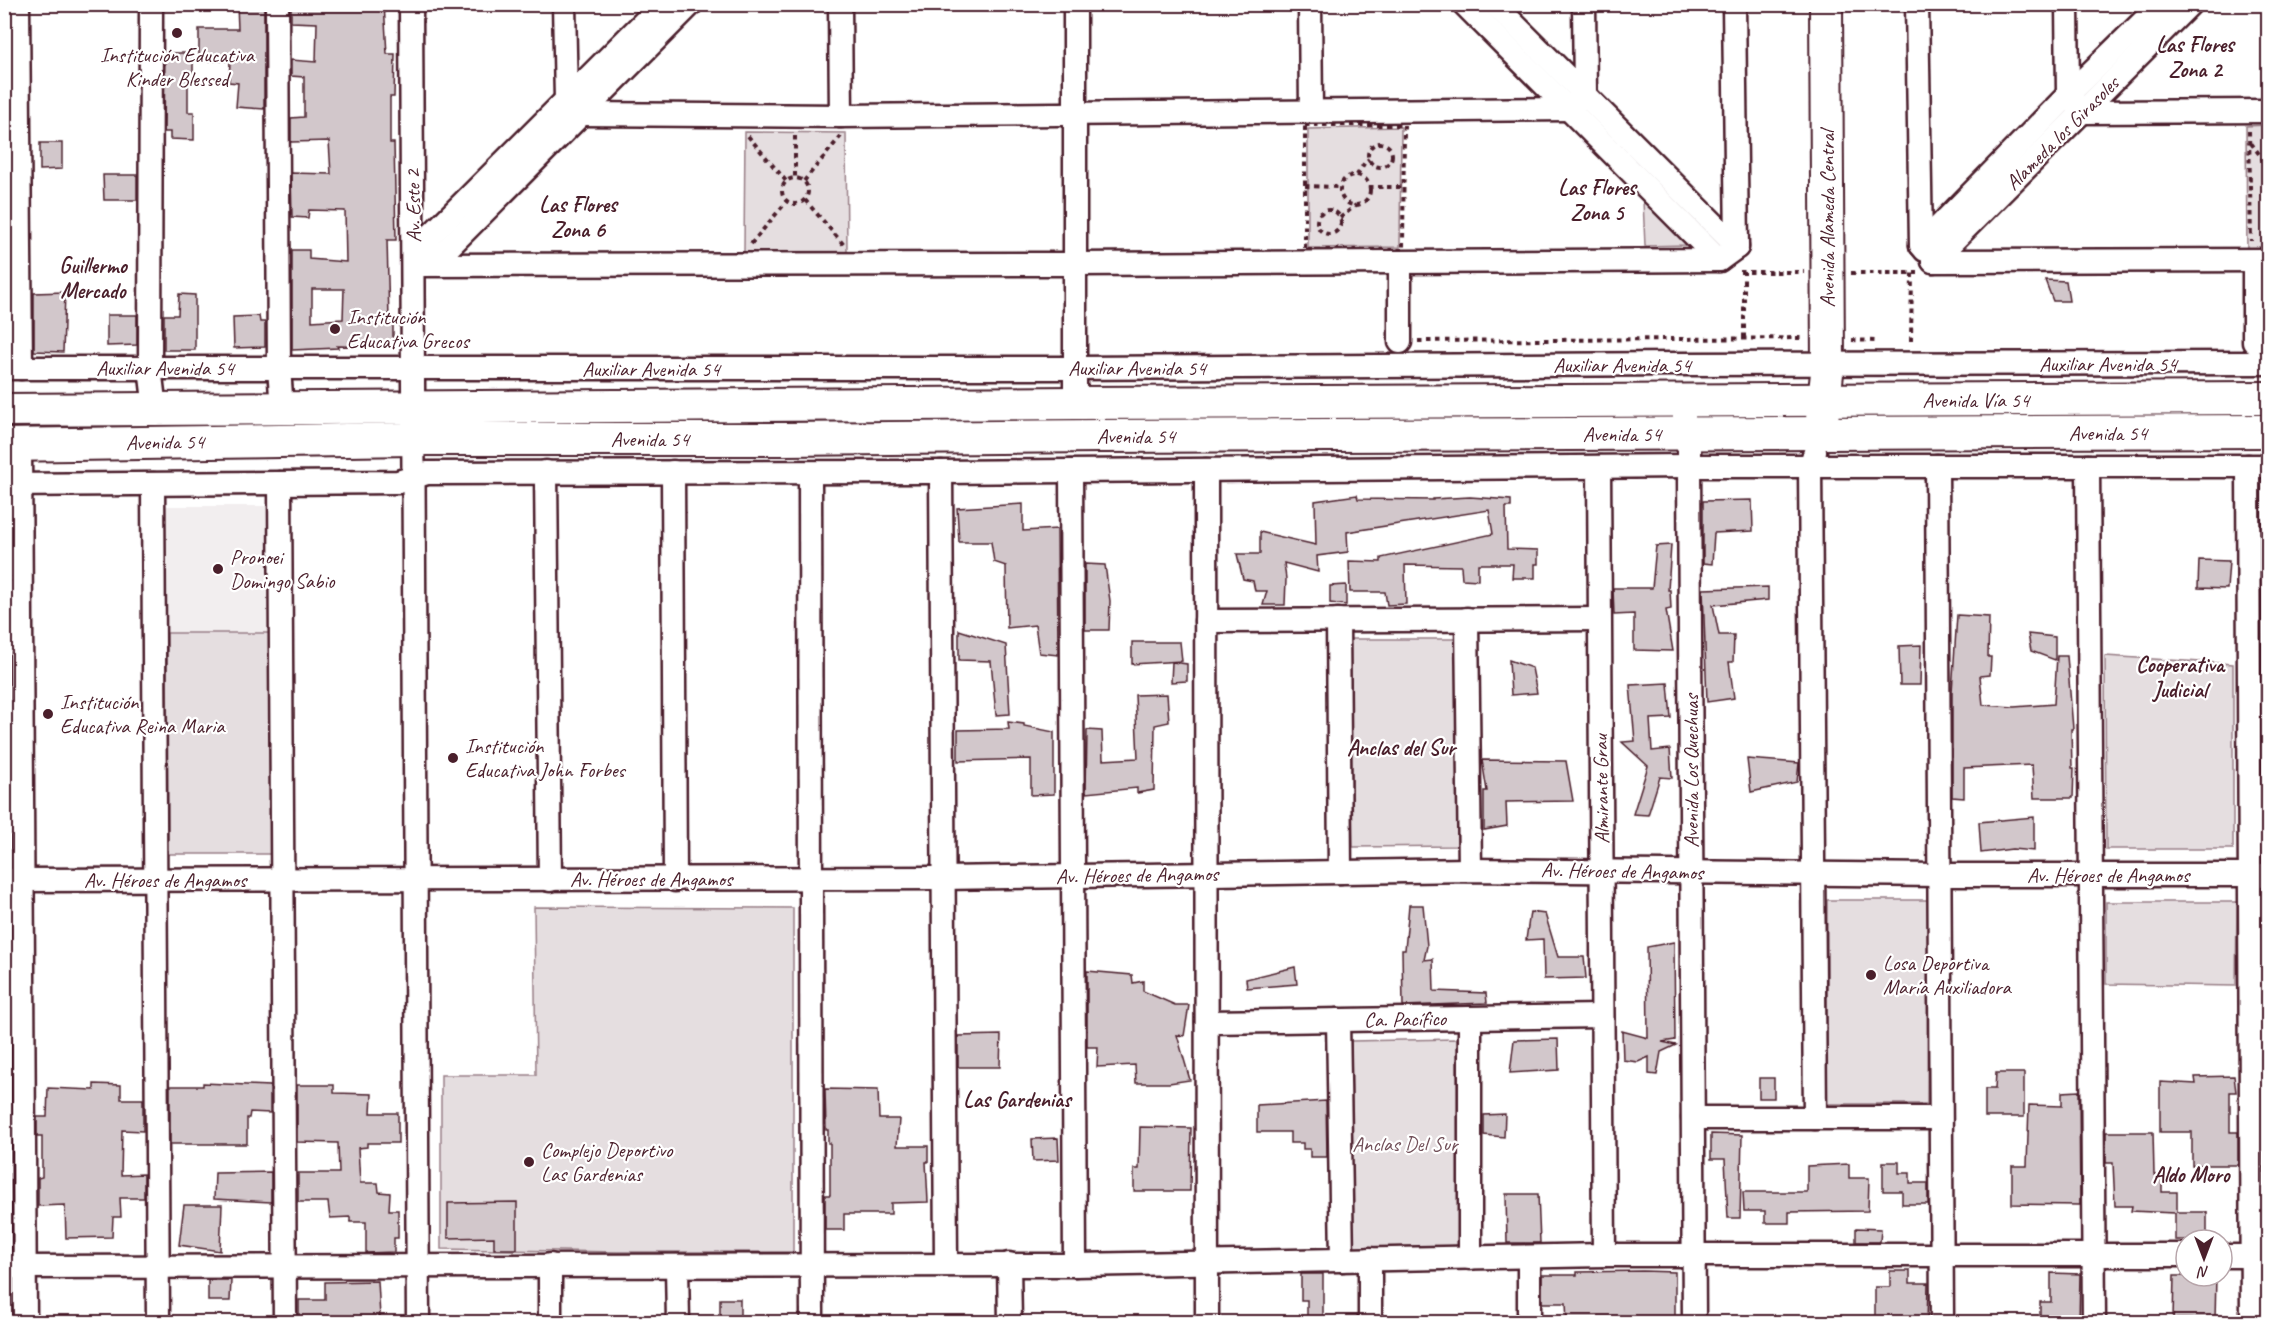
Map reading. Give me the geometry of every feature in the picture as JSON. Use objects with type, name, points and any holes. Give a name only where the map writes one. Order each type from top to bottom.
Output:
[{"type":"main road","name":"Avenida Alameda Central","points":[[1820,433],[1825,400],[1821,351],[1826,4]]},
{"type":"main road","name":"Avenida Vía 54","points":[[1684,400],[2268,399]]},
{"type":"main road","name":"Avenida 54","points":[[4,410],[1684,400]]},
{"type":"main road","name":"Avenida 54","points":[[12,445],[413,439],[784,440],[2268,431]]},
{"type":"street","points":[[13,368],[18,4]]},
{"type":"street","points":[[151,4],[150,368],[155,409]]},
{"type":"street","points":[[277,4],[279,368],[282,409]]},
{"type":"street","name":"Av. Este 2","points":[[411,4],[418,1323]]},
{"type":"street","points":[[564,4],[574,107]]},
{"type":"street","points":[[414,258],[445,251],[574,107],[662,4]]},
{"type":"street","points":[[574,107],[692,4]]},
{"type":"street","points":[[840,4],[841,126]]},
{"type":"street","points":[[1075,4],[1075,403]]},
{"type":"street","points":[[1310,4],[1311,111]]},
{"type":"street","points":[[1464,4],[1568,109],[1728,253]]},
{"type":"street","points":[[1494,4],[1585,94],[1728,253]]},
{"type":"street","points":[[574,107],[841,126],[1075,114],[1568,109],[1585,94],[1584,4]]},
{"type":"street","points":[[1728,253],[1734,4]]},
{"type":"street","points":[[1917,4],[1927,253]]},
{"type":"street","points":[[2067,4],[2068,95],[2083,112],[2268,111]]},
{"type":"street","points":[[1927,253],[2068,95],[2161,4]]},
{"type":"street","name":"Alameda los Girasoles","points":[[1927,253],[2083,112],[2190,4]]},
{"type":"street","points":[[414,258],[1076,264],[1728,253]]},
{"type":"street","points":[[1927,253],[2258,261],[2254,342]]},
{"type":"street","points":[[1400,273],[1400,342]]},
{"type":"street","name":"Auxiliar Avenida 54","points":[[13,368],[1075,368],[1821,351],[2268,363]]},
{"type":"street","name":"Avenida Los Quechuas","points":[[1684,400],[1684,434],[1689,448],[1694,1323]]},
{"type":"street","points":[[1815,1118],[1810,466],[1820,433]]},
{"type":"street","points":[[12,445],[15,1267],[25,1323]]},
{"type":"street","points":[[12,485],[398,482],[427,473],[941,472],[1599,466],[2258,466],[2260,1256],[2252,1323]]},
{"type":"street","name":"Almirante Grau","points":[[1599,466],[1604,1255]]},
{"type":"street","points":[[1937,466],[1942,1323]]},
{"type":"street","points":[[2088,466],[2094,1323]]},
{"type":"street","points":[[1206,470],[1207,1323]]},
{"type":"street","points":[[1071,471],[1075,1265]]},
{"type":"street","points":[[546,472],[550,880]]},
{"type":"street","points":[[673,472],[675,880]]},
{"type":"street","points":[[810,472],[812,1323]]},
{"type":"street","points":[[941,472],[946,1264]]},
{"type":"street","points":[[280,483],[285,1323]]},
{"type":"street","points":[[153,484],[158,1323]]},
{"type":"street","points":[[1467,619],[1470,870]]},
{"type":"street","points":[[1206,621],[1599,619]]},
{"type":"street","points":[[1338,620],[1340,872]]},
{"type":"street","name":"Av. Héroes de Angamos","points":[[13,880],[675,880],[1470,870],[1940,875],[2258,875]]},
{"type":"street","name":"Ca. Pacífico","points":[[1207,1022],[1602,1016]]},
{"type":"street","points":[[1470,1018],[1470,1258]]},
{"type":"street","points":[[1338,1020],[1342,1260]]},
{"type":"street","points":[[1693,1118],[1940,1118]]},
{"type":"street","points":[[15,1267],[1075,1265],[1604,1255],[2174,1255]]},
{"type":"street","points":[[2234,1256],[2260,1256]]},
{"type":"street","points":[[1529,1257],[1529,1323]]},
{"type":"street","points":[[1370,1259],[1370,1323]]},
{"type":"street","points":[[1009,1264],[1010,1323]]},
{"type":"street","points":[[550,1265],[550,1323]]},
{"type":"street","points":[[677,1266],[678,1323]]},
{"type":"path","points":[[2249,123],[2258,261]]},
{"type":"path","points":[[1305,125],[1404,125],[1403,250],[1305,250],[1305,186],[1305,125]]},
{"type":"path","points":[[804,181],[841,126]]},
{"type":"path","points":[[795,130],[795,177]]},
{"type":"path","points":[[748,137],[786,181]]},
{"type":"path","points":[[2249,141],[2268,166]]},
{"type":"path","points":[[1357,175],[1369,159],[1369,151],[1377,144],[1385,145],[1391,151],[1391,158],[1384,166],[1374,165],[1369,159]]},
{"type":"path","points":[[1339,187],[1346,178],[1357,175],[1365,179],[1369,187],[1365,201],[1340,218]]},
{"type":"path","points":[[795,177],[804,181],[809,188],[805,200],[797,204],[787,201],[782,191],[786,181],[795,177]]},
{"type":"path","points":[[1305,186],[1339,187]]},
{"type":"path","points":[[1339,187],[1344,200],[1357,205]]},
{"type":"path","points":[[1369,187],[1404,187]]},
{"type":"path","points":[[805,200],[845,246]]},
{"type":"path","points":[[751,246],[787,201]]},
{"type":"path","points":[[1324,211],[1335,212],[1340,218],[1340,225],[1332,233],[1321,231],[1317,224],[1318,216],[1324,211]]},
{"type":"path","points":[[1744,272],[1744,338]]},
{"type":"path","points":[[1911,341],[1912,273]]},
{"type":"path","points":[[1400,342],[1744,338],[1821,351]]},
{"type":"shaded area","name":"Pronoei Domingo Sabio","points":[[166,506],[269,506],[270,633],[167,633]]},
{"type":"green space","points":[[2268,125],[2268,252],[2247,252],[2246,126]]},
{"type":"green space","points":[[1401,127],[1400,247],[1308,248],[1308,129]]},
{"type":"green space","points":[[745,132],[846,133],[847,252],[744,252]]},
{"type":"green space","points":[[1643,200],[1683,237],[1686,245],[1645,246]]},
{"type":"green space","points":[[1094,413],[1095,425],[789,430],[790,415]]},
{"type":"green space","points":[[167,633],[270,633],[272,854],[168,854]]},
{"type":"green space","points":[[1350,639],[1457,639],[1457,846],[1353,847]]},
{"type":"green space","points":[[2105,656],[2233,664],[2233,849],[2106,849]]},
{"type":"green space","points":[[1827,900],[1928,900],[1927,1104],[1827,1104]]},
{"type":"green space","points":[[2106,902],[2237,902],[2236,986],[2106,984]]},
{"type":"green space","points":[[534,907],[793,908],[793,1252],[441,1249],[441,1075],[536,1075]]},
{"type":"green space","name":"Anclas Del Sur","points":[[1457,1039],[1458,1248],[1353,1249],[1351,1041]]},
{"type":"building","points":[[237,4],[264,4],[264,109],[236,107],[238,83],[229,82],[230,61],[199,61],[199,29],[238,29]]},
{"type":"building","points":[[291,4],[384,4],[387,54],[395,54],[394,97],[390,97],[390,143],[394,143],[396,240],[387,240],[389,320],[393,321],[393,347],[337,346],[338,348],[292,350],[292,250],[309,250],[309,259],[346,262],[345,211],[309,210],[308,218],[292,217],[291,173],[331,174],[329,141],[291,142],[291,118],[304,117],[304,77],[291,76],[291,60],[316,62],[317,23],[291,22]],"holes":[[[312,289],[344,289],[343,319],[312,321]]]},
{"type":"building","points":[[165,53],[193,53],[193,78],[188,78],[188,112],[194,112],[194,140],[170,139],[170,132],[164,132]]},
{"type":"building","points":[[40,143],[62,143],[62,169],[40,170]]},
{"type":"building","points":[[103,175],[137,175],[137,200],[104,200]]},
{"type":"building","points":[[2045,280],[2066,281],[2069,301],[2053,301]]},
{"type":"building","points":[[65,292],[63,352],[34,351],[34,293]]},
{"type":"building","points":[[179,294],[195,295],[195,350],[164,350],[164,315],[178,315]]},
{"type":"building","points":[[107,315],[137,315],[137,345],[107,346]]},
{"type":"building","points":[[259,316],[260,322],[265,322],[265,347],[234,348],[233,317]]},
{"type":"building","points":[[1357,495],[1358,499],[1433,500],[1470,497],[1511,500],[1511,507],[1506,507],[1507,549],[1538,550],[1535,578],[1512,578],[1513,564],[1478,564],[1478,580],[1462,579],[1461,566],[1405,565],[1406,604],[1387,605],[1385,592],[1350,592],[1349,561],[1381,562],[1381,558],[1493,534],[1489,510],[1347,532],[1348,552],[1317,556],[1318,572],[1284,563],[1285,605],[1263,605],[1267,591],[1255,591],[1253,581],[1243,579],[1237,554],[1260,554],[1260,532],[1316,545],[1315,501]]},
{"type":"building","points":[[1752,500],[1753,531],[1714,533],[1712,564],[1703,563],[1703,501]]},
{"type":"building","points":[[1023,504],[1023,531],[1057,529],[1058,655],[1039,653],[1035,625],[1007,628],[1006,566],[994,562],[991,542],[959,542],[957,508]]},
{"type":"building","points":[[1671,545],[1668,590],[1670,590],[1671,609],[1666,610],[1673,651],[1634,650],[1634,614],[1614,615],[1613,588],[1652,588],[1656,546]]},
{"type":"building","points":[[2199,560],[2229,561],[2227,589],[2198,588]]},
{"type":"building","points":[[1085,564],[1105,565],[1110,601],[1109,630],[1085,630]]},
{"type":"building","points":[[1346,585],[1346,605],[1330,603],[1330,586]]},
{"type":"building","points":[[1768,587],[1768,600],[1713,605],[1719,635],[1734,635],[1733,662],[1729,662],[1734,698],[1707,702],[1703,589]]},
{"type":"building","points":[[1957,615],[1989,617],[1990,675],[1980,676],[1983,705],[2014,707],[2054,704],[2057,656],[2067,656],[2073,729],[2071,729],[2072,768],[2074,768],[2073,798],[2034,798],[2032,765],[1964,768],[1964,798],[1952,797],[1952,692]]},
{"type":"building","points":[[959,630],[1006,645],[1010,714],[996,715],[991,661],[959,660]]},
{"type":"building","points":[[2028,634],[2055,637],[2055,660],[2031,651]]},
{"type":"building","points":[[1132,642],[1180,642],[1182,661],[1132,664]]},
{"type":"building","points":[[1921,645],[1920,685],[1900,685],[1899,646]]},
{"type":"building","points":[[1509,660],[1532,668],[1537,693],[1511,695]]},
{"type":"building","points":[[1172,662],[1187,664],[1187,681],[1171,682]]},
{"type":"building","points":[[1668,683],[1671,718],[1650,719],[1652,751],[1670,749],[1672,778],[1660,777],[1648,815],[1633,814],[1648,766],[1622,742],[1635,741],[1630,685]]},
{"type":"building","points":[[1167,694],[1169,722],[1155,725],[1154,790],[1137,793],[1137,788],[1086,793],[1087,730],[1102,731],[1103,760],[1138,758],[1135,695]]},
{"type":"building","points":[[1008,722],[1054,732],[1054,794],[1031,795],[1031,759],[958,761],[958,730],[1009,729]]},
{"type":"building","points":[[1747,759],[1799,763],[1797,782],[1751,792]]},
{"type":"building","points":[[1482,760],[1566,761],[1573,801],[1506,802],[1507,826],[1484,830],[1484,791],[1487,791]]},
{"type":"building","points":[[2034,817],[2034,851],[2012,849],[1981,853],[1979,822]]},
{"type":"building","points":[[1409,905],[1423,905],[1427,946],[1424,960],[1433,959],[1434,991],[1486,993],[1487,1003],[1403,1006],[1402,950],[1405,950]]},
{"type":"building","points":[[1530,912],[1545,914],[1558,957],[1584,957],[1586,978],[1544,979],[1543,939],[1526,940]]},
{"type":"building","points":[[1674,942],[1675,1040],[1662,1042],[1676,1045],[1661,1052],[1657,1075],[1649,1074],[1649,1057],[1638,1062],[1623,1060],[1622,1031],[1648,1038],[1647,947]]},
{"type":"building","points":[[1295,967],[1297,984],[1247,988],[1246,979]]},
{"type":"building","points":[[1087,971],[1132,975],[1133,983],[1143,981],[1143,991],[1175,1005],[1189,1005],[1184,1036],[1177,1035],[1190,1080],[1169,1083],[1136,1083],[1135,1065],[1097,1067],[1098,1047],[1087,1047]]},
{"type":"building","points":[[1001,1035],[1000,1067],[958,1067],[958,1036]]},
{"type":"building","points":[[1558,1039],[1559,1070],[1510,1073],[1514,1040]]},
{"type":"building","points":[[1996,1073],[2024,1073],[2024,1117],[1985,1117],[1985,1089],[1995,1089]]},
{"type":"building","points":[[2234,1076],[2236,1092],[2230,1092],[2230,1132],[2238,1132],[2238,1165],[2192,1165],[2192,1132],[2160,1132],[2160,1082],[2196,1084],[2195,1077]]},
{"type":"building","points":[[1759,1078],[1774,1078],[1774,1098],[1759,1098]]},
{"type":"building","points":[[203,1083],[270,1086],[270,1113],[250,1112],[247,1118],[247,1144],[170,1144],[170,1086],[203,1086]]},
{"type":"building","points":[[94,1084],[121,1085],[121,1099],[143,1099],[143,1131],[122,1130],[121,1175],[144,1174],[144,1198],[120,1198],[121,1217],[113,1217],[112,1237],[66,1238],[65,1205],[38,1206],[38,1178],[42,1177],[42,1136],[37,1136],[37,1117],[47,1117],[48,1088],[94,1090]]},
{"type":"building","points":[[297,1085],[334,1085],[334,1093],[372,1094],[371,1113],[398,1113],[398,1143],[367,1143],[367,1147],[358,1148],[360,1183],[378,1183],[379,1192],[390,1193],[389,1210],[398,1210],[398,1238],[394,1238],[394,1252],[366,1253],[366,1222],[350,1222],[350,1217],[330,1218],[328,1202],[298,1202],[298,1173],[339,1173],[338,1143],[297,1142]]},
{"type":"building","points":[[825,1089],[878,1090],[879,1119],[899,1119],[897,1146],[928,1146],[928,1162],[926,1162],[928,1202],[891,1203],[891,1214],[844,1214],[844,1230],[825,1230],[825,1195],[830,1195],[830,1143],[828,1143],[828,1130],[826,1130]]},
{"type":"building","points":[[2079,1091],[2080,1205],[2012,1204],[2012,1166],[2027,1166],[2029,1105],[2062,1106],[2062,1092]]},
{"type":"building","points":[[1326,1101],[1327,1157],[1310,1157],[1310,1149],[1303,1149],[1303,1143],[1290,1143],[1290,1132],[1257,1132],[1257,1105]]},
{"type":"building","points":[[1505,1114],[1504,1137],[1484,1135],[1484,1115]]},
{"type":"building","points":[[1140,1127],[1191,1128],[1190,1191],[1134,1191],[1134,1169],[1139,1169]]},
{"type":"building","points":[[2106,1132],[2153,1132],[2154,1175],[2162,1175],[2162,1192],[2177,1192],[2177,1212],[2207,1212],[2207,1228],[2175,1228],[2175,1213],[2131,1211],[2132,1206],[2115,1206],[2113,1163],[2106,1163]]},
{"type":"building","points":[[1711,1134],[1742,1135],[1740,1218],[1728,1218],[1725,1159],[1711,1159]]},
{"type":"building","points":[[1058,1138],[1059,1160],[1033,1161],[1032,1139]]},
{"type":"building","points":[[1883,1162],[1899,1162],[1899,1173],[1910,1173],[1910,1183],[1928,1183],[1928,1204],[1902,1204],[1902,1191],[1883,1191]]},
{"type":"building","points":[[1849,1164],[1849,1178],[1869,1178],[1868,1211],[1789,1212],[1789,1223],[1765,1223],[1765,1211],[1744,1211],[1743,1192],[1807,1192],[1807,1166]]},
{"type":"building","points":[[271,1172],[271,1202],[214,1199],[215,1173]]},
{"type":"building","points":[[1506,1194],[1538,1194],[1540,1243],[1507,1243]]},
{"type":"building","points":[[517,1202],[517,1249],[494,1249],[494,1237],[448,1238],[448,1203]]},
{"type":"building","points":[[184,1205],[222,1205],[220,1251],[179,1245]]},
{"type":"building","points":[[1856,1228],[1881,1229],[1880,1242],[1856,1242]]},
{"type":"building","points":[[1890,1271],[1910,1271],[1910,1283],[1928,1283],[1927,1323],[1875,1322],[1875,1287],[1890,1287]]},
{"type":"building","points":[[1675,1272],[1675,1322],[1567,1322],[1566,1303],[1542,1303],[1542,1275]]},
{"type":"building","points":[[2051,1273],[2080,1274],[2079,1322],[2040,1323],[2040,1302],[2051,1302]]},
{"type":"building","points":[[1301,1274],[1323,1274],[1323,1317],[1307,1317],[1307,1300],[1301,1300]]},
{"type":"building","points":[[2174,1276],[2174,1288],[2216,1288],[2215,1320],[2173,1319]]},
{"type":"building","points":[[208,1280],[231,1280],[230,1301],[208,1301]]},
{"type":"building","points":[[378,1281],[380,1317],[326,1318],[326,1323],[299,1323],[299,1300],[325,1300],[325,1282]]},
{"type":"building","points":[[720,1299],[740,1299],[740,1323],[720,1323]]},
{"type":"place","name":"Institución Educativa Kinder Blessed","points":[[177,33]]},
{"type":"place","name":"Institución Educativa Grecos","points":[[335,329]]},
{"type":"place","name":"Pronoei Domingo Sabio","points":[[218,569]]},
{"type":"place","name":"Institución Educativa Reina Maria","points":[[48,714]]},
{"type":"place","name":"Institución Educativa John Forbes","points":[[453,758]]},
{"type":"place","name":"Losa Deportiva María Auxiliadora","points":[[1871,975]]},
{"type":"place","name":"Complejo Deportivo Las Gardenias","points":[[529,1162]]},
{"type":"district","name":"Las Flores Zona 2","points":[[2195,56]]},
{"type":"district","name":"Las Flores Zona 5","points":[[1597,200]]},
{"type":"district","name":"Las Flores Zona 6","points":[[578,216]]},
{"type":"district","name":"Guillermo Mercado","points":[[93,278]]},
{"type":"district","name":"Cooperativa Judicial","points":[[2180,676]]},
{"type":"district","name":"Anclas del Sur","points":[[1401,747]]},
{"type":"district","name":"Las Gardenias","points":[[1017,1099]]},
{"type":"district","name":"Aldo Moro","points":[[2191,1174]]}]
